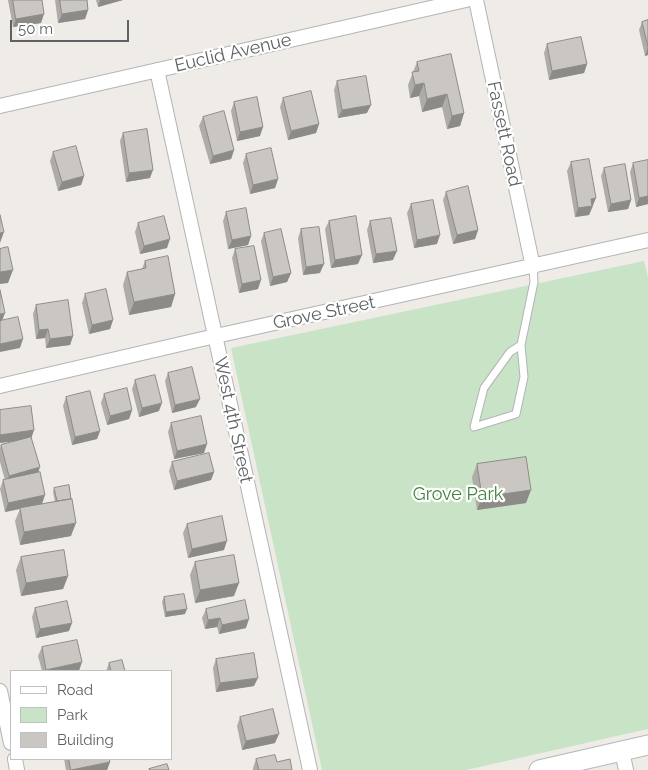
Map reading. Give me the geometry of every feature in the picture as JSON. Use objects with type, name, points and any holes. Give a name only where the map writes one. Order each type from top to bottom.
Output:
[{"type":"street","name":"Euclid Avenue","points":[[0,106],[466,0]]},
{"type":"street","name":"Fassett Road","points":[[476,0],[533,267]]},
{"type":"street","name":"West 4th Street","points":[[157,70],[310,770]]},
{"type":"street","name":"Grove Street","points":[[0,386],[215,336],[648,240]]},
{"type":"street","points":[[0,691],[10,738]]},
{"type":"street","points":[[539,770],[648,745]]},
{"type":"street","points":[[622,751],[626,770]]},
{"type":"lane","points":[[521,345],[510,352],[484,388],[474,426],[516,414],[524,377],[521,345],[534,282],[533,267]]},
{"type":"green space","name":"Grove Park","points":[[644,261],[648,277],[648,729],[466,770],[322,770],[231,348]]},
{"type":"building","points":[[13,0],[42,0],[44,14],[16,19]]},
{"type":"building","points":[[60,0],[87,0],[88,10],[62,14]]},
{"type":"building","points":[[648,20],[648,47],[642,22]]},
{"type":"building","points":[[581,37],[587,64],[552,71],[547,44]]},
{"type":"building","points":[[451,54],[464,113],[452,116],[447,94],[427,99],[424,83],[415,85],[412,72],[419,71],[417,62]]},
{"type":"building","points":[[366,76],[371,105],[342,110],[337,81]]},
{"type":"building","points":[[311,91],[319,124],[291,131],[283,98]]},
{"type":"building","points":[[257,97],[263,127],[240,132],[234,102]]},
{"type":"building","points":[[224,111],[234,150],[213,156],[203,117]]},
{"type":"building","points":[[147,129],[153,170],[129,173],[123,133]]},
{"type":"building","points":[[76,146],[84,176],[62,182],[53,152]]},
{"type":"building","points":[[271,148],[278,179],[253,185],[246,154]]},
{"type":"building","points":[[589,159],[596,198],[591,199],[592,206],[578,208],[571,162]]},
{"type":"building","points":[[648,160],[648,196],[639,198],[633,163]]},
{"type":"building","points":[[625,164],[631,200],[611,204],[604,168]]},
{"type":"building","points":[[468,186],[478,230],[457,235],[446,192]]},
{"type":"building","points":[[433,200],[440,235],[417,240],[411,204]]},
{"type":"building","points":[[246,208],[251,236],[232,240],[226,212]]},
{"type":"building","points":[[0,215],[4,232],[0,233]]},
{"type":"building","points":[[164,216],[170,239],[144,246],[138,223]]},
{"type":"building","points":[[356,216],[362,255],[335,260],[329,221]]},
{"type":"building","points":[[391,218],[397,251],[376,254],[370,221]]},
{"type":"building","points":[[319,227],[324,264],[306,267],[301,229]]},
{"type":"building","points":[[281,229],[291,273],[273,277],[264,233]]},
{"type":"building","points":[[254,246],[261,280],[242,284],[235,249]]},
{"type":"building","points":[[8,247],[13,270],[0,272],[0,249]]},
{"type":"building","points":[[168,256],[175,294],[134,302],[127,272],[146,268],[145,261]]},
{"type":"building","points":[[106,289],[113,320],[92,325],[85,294]]},
{"type":"building","points":[[0,290],[5,313],[0,314]]},
{"type":"building","points":[[68,300],[73,336],[50,339],[48,329],[39,330],[36,305]]},
{"type":"building","points":[[18,317],[23,339],[0,344],[0,321]]},
{"type":"building","points":[[192,367],[200,399],[175,405],[168,373]]},
{"type":"building","points":[[155,375],[162,403],[142,408],[135,380]]},
{"type":"building","points":[[127,388],[132,410],[110,416],[104,394]]},
{"type":"building","points":[[90,391],[100,431],[75,437],[66,397]]},
{"type":"building","points":[[31,406],[34,430],[0,435],[0,410]]},
{"type":"building","points":[[201,416],[207,444],[177,451],[171,423]]},
{"type":"building","points":[[31,437],[40,467],[9,476],[1,445]]},
{"type":"building","points":[[209,453],[214,472],[177,481],[172,462]]},
{"type":"building","points":[[526,457],[531,490],[482,497],[477,464]]},
{"type":"building","points":[[40,472],[45,495],[8,503],[3,480]]},
{"type":"building","points":[[69,485],[71,499],[57,501],[54,488]]},
{"type":"building","points":[[72,499],[76,523],[24,532],[20,508]]},
{"type":"building","points":[[222,516],[227,541],[192,549],[187,524]]},
{"type":"building","points":[[64,550],[68,576],[26,583],[21,557]]},
{"type":"building","points":[[234,555],[239,583],[200,590],[195,562]]},
{"type":"building","points":[[184,594],[187,609],[166,612],[164,597]]},
{"type":"building","points":[[245,600],[249,619],[222,625],[220,618],[208,620],[206,609]]},
{"type":"building","points":[[67,601],[72,623],[40,629],[35,608]]},
{"type":"building","points":[[77,640],[82,662],[46,670],[42,647]]},
{"type":"building","points":[[254,653],[258,678],[220,683],[216,659]]},
{"type":"building","points":[[122,660],[125,670],[111,670],[109,663]]},
{"type":"building","points":[[273,709],[279,734],[246,741],[240,717]]},
{"type":"building","points":[[275,755],[277,762],[290,759],[292,770],[259,770],[256,759]]},
{"type":"building","points":[[69,760],[109,760],[110,762],[71,770]]},
{"type":"building","points":[[167,764],[169,770],[149,769]]}]
